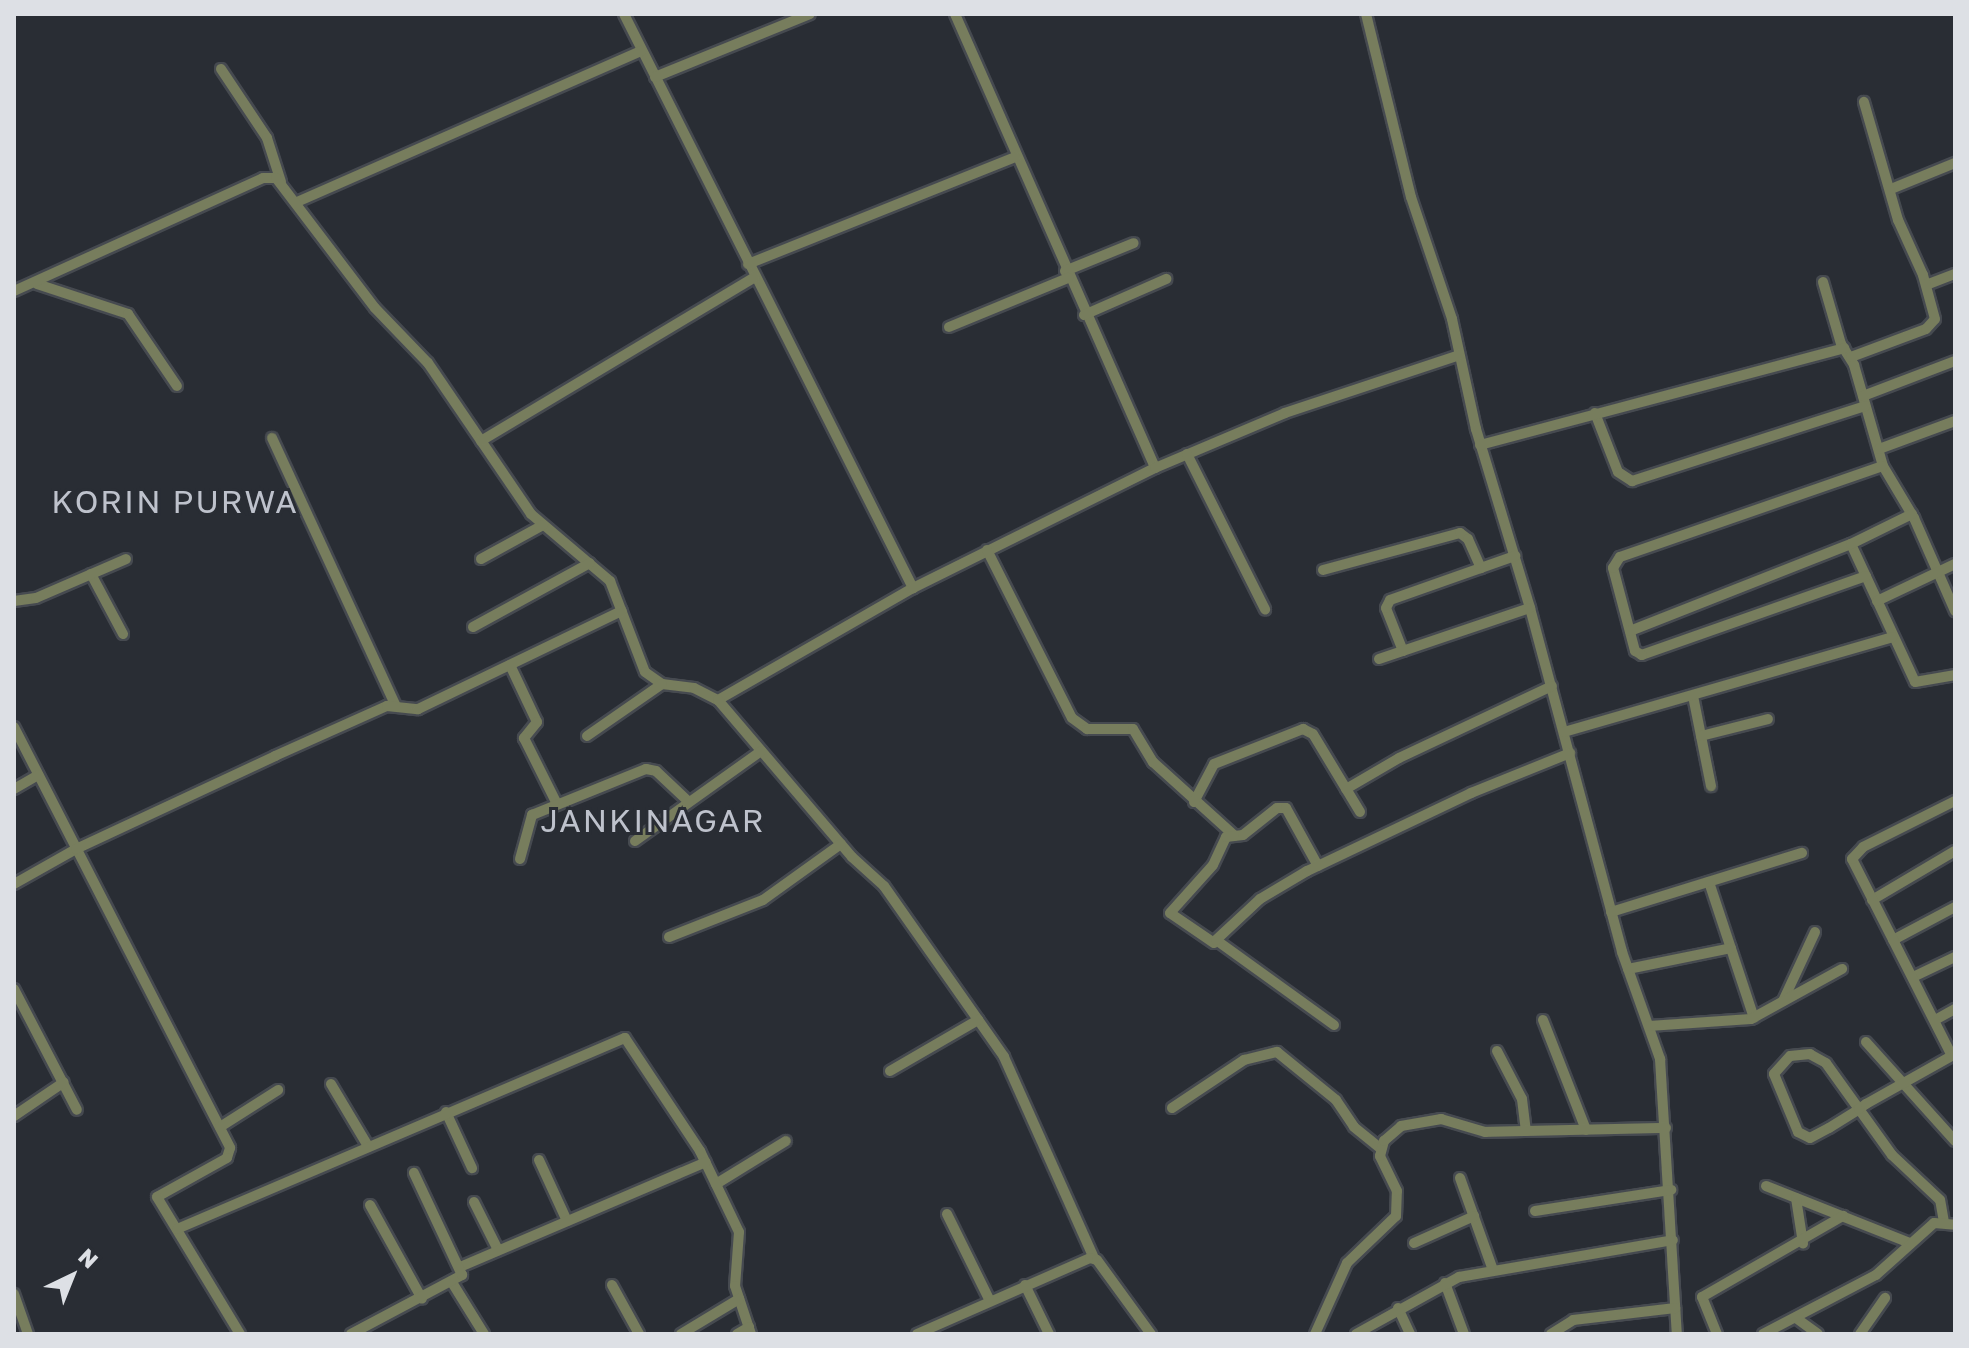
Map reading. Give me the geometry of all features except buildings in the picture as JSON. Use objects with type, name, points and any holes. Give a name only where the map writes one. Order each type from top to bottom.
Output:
[{"type":"street","points":[[624,14],[913,588]]},
{"type":"street","points":[[655,77],[810,14]]},
{"type":"street","points":[[955,14],[1084,315],[1155,468]]},
{"type":"street","points":[[1366,14],[1411,197],[1459,355],[1480,445],[1552,686],[1611,912],[1663,1073],[1677,1334]]},
{"type":"street","points":[[297,202],[641,51]]},
{"type":"street","points":[[221,69],[267,138],[281,182],[347,274],[428,363],[543,525],[610,581],[645,672],[662,684],[694,688],[718,700],[841,844],[884,886],[1012,1071],[1094,1258],[1151,1334]]},
{"type":"street","points":[[1480,445],[1595,413],[1847,353],[1931,327],[1935,319],[1926,285],[1864,102]]},
{"type":"street","points":[[748,264],[1015,157]]},
{"type":"street","points":[[1891,189],[1955,163]]},
{"type":"street","points":[[14,291],[37,284],[263,178],[281,182]]},
{"type":"street","points":[[949,327],[1134,243]]},
{"type":"street","points":[[1926,285],[1955,274]]},
{"type":"street","points":[[481,441],[755,277]]},
{"type":"street","points":[[1084,315],[1166,279]]},
{"type":"street","points":[[1823,282],[1883,466],[1912,514],[1955,611]]},
{"type":"street","points":[[37,284],[128,314],[177,386]]},
{"type":"street","points":[[718,700],[913,588],[1155,468],[1285,413],[1459,355]]},
{"type":"street","points":[[1595,413],[1618,472],[1632,481],[1864,401],[1955,361]]},
{"type":"street","points":[[1879,449],[1955,421]]},
{"type":"street","points":[[272,438],[396,706]]},
{"type":"street","points":[[1187,454],[1265,609]]},
{"type":"street","points":[[1866,576],[1642,655],[1630,631],[1613,568],[1620,557],[1883,466]]},
{"type":"street","points":[[1630,631],[1851,544],[1912,514]]},
{"type":"street","points":[[481,559],[543,525]]},
{"type":"street","points":[[1323,570],[1460,533],[1468,539],[1481,568]]},
{"type":"street","points":[[1851,544],[1915,682],[1955,675]]},
{"type":"street","points":[[987,550],[1072,718],[1087,729],[1133,729],[1153,762],[1235,836]]},
{"type":"street","points":[[1403,651],[1386,608],[1390,600],[1515,556]]},
{"type":"street","points":[[14,601],[36,598],[126,559]]},
{"type":"street","points":[[473,627],[590,563]]},
{"type":"street","points":[[1877,601],[1955,564]]},
{"type":"street","points":[[91,574],[123,634]]},
{"type":"street","points":[[1379,659],[1530,608]]},
{"type":"street","points":[[14,884],[76,849],[275,756],[396,706],[418,709],[622,611]]},
{"type":"street","points":[[1564,732],[1893,637]]},
{"type":"street","points":[[510,665],[537,722],[524,738],[557,804]]},
{"type":"street","points":[[587,736],[662,684]]},
{"type":"street","points":[[1346,789],[1399,758],[1552,686]]},
{"type":"street","points":[[1693,696],[1711,786]]},
{"type":"street","points":[[1701,736],[1768,719]]},
{"type":"street","points":[[14,727],[231,1151],[227,1158],[157,1197],[240,1334]]},
{"type":"street","points":[[1194,802],[1214,764],[1303,729],[1313,734],[1360,812]]},
{"type":"street","points":[[635,841],[761,751]]},
{"type":"street","points":[[1214,943],[1260,899],[1318,866],[1471,793],[1570,753]]},
{"type":"street","points":[[520,859],[532,815],[646,769],[656,771],[689,802]]},
{"type":"street","points":[[14,789],[38,775]]},
{"type":"street","points":[[1763,1334],[1876,1275],[1910,1243],[1950,1224],[1940,1200],[1892,1155],[1859,1109],[1816,1056],[1790,1056],[1775,1068],[1804,1137],[1859,1109],[1954,1055],[1852,859],[1854,852],[1955,801]]},
{"type":"street","points":[[1318,866],[1286,808],[1277,808],[1224,840],[1213,865],[1170,913],[1334,1025]]},
{"type":"street","points":[[669,937],[763,900],[841,844]]},
{"type":"street","points":[[1872,900],[1955,851]]},
{"type":"street","points":[[1611,912],[1802,853]]},
{"type":"street","points":[[1709,882],[1754,1018]]},
{"type":"street","points":[[1893,940],[1955,907]]},
{"type":"street","points":[[1783,1003],[1815,932]]},
{"type":"street","points":[[1628,969],[1731,948]]},
{"type":"street","points":[[1913,977],[1955,957]]},
{"type":"street","points":[[1649,1026],[1754,1018],[1842,969]]},
{"type":"street","points":[[14,989],[77,1110]]},
{"type":"street","points":[[1935,1020],[1955,1009]]},
{"type":"street","points":[[890,1071],[978,1020]]},
{"type":"street","points":[[1543,1020],[1586,1130]]},
{"type":"street","points":[[177,1229],[625,1038],[706,1162],[741,1239],[735,1275],[750,1331],[737,1334]]},
{"type":"street","points":[[1866,1042],[1900,1085],[1955,1141]]},
{"type":"street","points":[[1497,1051],[1522,1099],[1526,1131]]},
{"type":"street","points":[[1172,1108],[1256,1054],[1277,1052],[1336,1100],[1354,1127],[1380,1148],[1397,1191],[1396,1216],[1347,1263],[1315,1334]]},
{"type":"street","points":[[14,1116],[64,1082]]},
{"type":"street","points":[[331,1084],[368,1146]]},
{"type":"street","points":[[220,1127],[278,1090]]},
{"type":"street","points":[[446,1112],[472,1168]]},
{"type":"street","points":[[1380,1148],[1392,1131],[1420,1120],[1449,1120],[1485,1132],[1666,1128]]},
{"type":"street","points":[[716,1184],[786,1141]]},
{"type":"street","points":[[539,1160],[567,1221]]},
{"type":"street","points":[[460,1267],[706,1162]]},
{"type":"street","points":[[351,1334],[453,1284],[462,1275],[414,1173]]},
{"type":"street","points":[[1460,1178],[1493,1270]]},
{"type":"street","points":[[1766,1186],[1910,1243]]},
{"type":"street","points":[[1535,1211],[1671,1190]]},
{"type":"street","points":[[1796,1198],[1803,1243]]},
{"type":"street","points":[[474,1202],[498,1250]]},
{"type":"street","points":[[370,1205],[422,1299]]},
{"type":"street","points":[[947,1214],[990,1301]]},
{"type":"street","points":[[1414,1243],[1474,1216]]},
{"type":"street","points":[[1717,1334],[1702,1297],[1803,1243],[1843,1216]]},
{"type":"street","points":[[1356,1334],[1445,1283],[1493,1270],[1673,1240]]},
{"type":"street","points":[[917,1334],[1025,1285],[1094,1258]]},
{"type":"street","points":[[1445,1283],[1464,1334]]},
{"type":"street","points":[[453,1284],[484,1334]]},
{"type":"street","points":[[612,1285],[639,1334]]},
{"type":"street","points":[[1025,1285],[1049,1334]]},
{"type":"street","points":[[14,1294],[28,1334]]},
{"type":"street","points":[[1860,1334],[1885,1298]]},
{"type":"street","points":[[681,1334],[739,1299]]},
{"type":"street","points":[[1398,1308],[1410,1334]]},
{"type":"street","points":[[1551,1334],[1573,1320],[1675,1308]]},
{"type":"street","points":[[1796,1318],[1818,1334]]},
{"type":"district","name":"KORIN PURWA","points":[[175,501]]},
{"type":"district","name":"JANKINAGAR","points":[[653,820]]}]
